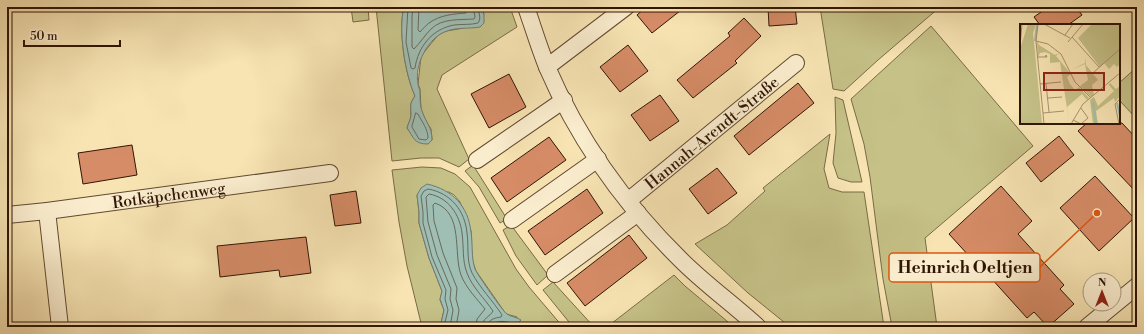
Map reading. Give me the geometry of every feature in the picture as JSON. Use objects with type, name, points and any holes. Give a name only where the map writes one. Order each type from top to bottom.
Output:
[{"type":"street","points":[[526,7],[547,67],[598,159],[633,207],[682,261],[758,327]]},
{"type":"street","points":[[547,67],[626,7]]},
{"type":"street","name":"Hannah-Arendt-Straße","points":[[555,274],[796,63]]},
{"type":"street","points":[[477,160],[564,100]]},
{"type":"street","points":[[512,220],[598,159]]},
{"type":"street","name":"Rotkäpchenweg","points":[[7,214],[47,211],[330,173]]},
{"type":"street","points":[[47,211],[60,327]]},
{"type":"street","points":[[1087,327],[1137,286]]},
{"type":"shaded area","points":[[351,7],[368,7],[369,20],[353,22]]},
{"type":"shaded area","points":[[376,7],[404,7],[402,17],[402,39],[408,76],[415,96],[411,103],[411,117],[407,128],[410,132],[428,144],[432,140],[431,129],[421,110],[420,89],[418,84],[421,56],[438,35],[446,31],[464,28],[484,15],[482,7],[510,7],[517,27],[442,75],[437,89],[469,159],[459,167],[439,158],[392,161]]},
{"type":"shaded area","points":[[820,7],[940,7],[844,91],[833,89]]},
{"type":"shaded area","points":[[931,26],[1033,146],[925,238],[937,327],[892,327],[883,279],[870,177],[864,144],[851,99]]},
{"type":"shaded area","points":[[1137,67],[1137,119],[1120,101],[1120,82]]},
{"type":"shaded area","points":[[835,97],[843,100],[862,182],[851,182],[838,178],[833,163],[836,133]]},
{"type":"shaded area","points":[[830,134],[824,169],[829,188],[842,192],[864,192],[884,327],[790,327],[748,293],[695,244],[727,225],[765,191],[763,188]]},
{"type":"shaded area","points":[[473,165],[507,219],[500,223],[479,187],[465,171]]},
{"type":"shaded area","points":[[422,167],[441,168],[455,174],[470,187],[516,269],[529,287],[563,327],[490,327],[496,322],[517,324],[517,317],[506,314],[476,271],[472,260],[471,231],[460,202],[449,192],[417,195],[419,223],[429,258],[442,291],[440,300],[444,310],[441,323],[443,327],[422,327],[407,266],[392,170]]},
{"type":"shaded area","points":[[511,225],[548,275],[537,285],[516,256],[503,230]]},
{"type":"shaded area","points":[[674,275],[734,327],[607,327]]},
{"type":"shaded area","points":[[553,282],[594,327],[573,327],[543,290]]},
{"type":"water","points":[[404,7],[482,7],[484,15],[484,23],[480,27],[455,29],[440,34],[428,45],[420,60],[417,77],[421,109],[432,136],[432,140],[428,144],[417,142],[407,128],[411,117],[411,103],[415,96],[408,76],[402,39],[402,17]]},
{"type":"water","points":[[427,184],[444,190],[452,195],[463,207],[467,214],[472,237],[475,269],[490,293],[505,312],[521,320],[517,324],[502,321],[496,322],[490,327],[441,326],[444,310],[440,299],[442,291],[429,258],[419,223],[417,195],[421,188]]},
{"type":"building","points":[[646,7],[685,7],[652,33],[637,15]]},
{"type":"building","points":[[768,7],[795,7],[797,24],[769,26]]},
{"type":"building","points":[[1048,7],[1076,7],[1082,15],[1069,24],[1039,24],[1034,17]]},
{"type":"building","points":[[744,18],[761,36],[735,61],[737,63],[693,98],[677,80],[730,36],[728,33]]},
{"type":"building","points":[[628,45],[648,71],[620,92],[600,67]]},
{"type":"building","points":[[509,74],[526,107],[489,128],[471,94]]},
{"type":"building","points":[[798,83],[814,103],[749,155],[734,136]]},
{"type":"building","points":[[660,95],[679,121],[650,141],[631,115]]},
{"type":"building","points":[[1122,123],[1137,139],[1137,193],[1078,131],[1086,124]]},
{"type":"building","points":[[1059,136],[1074,155],[1041,182],[1026,163]]},
{"type":"building","points":[[549,137],[566,160],[507,202],[491,178]]},
{"type":"building","points":[[132,145],[137,175],[83,184],[78,153]]},
{"type":"building","points":[[717,168],[737,193],[708,214],[689,189]]},
{"type":"building","points":[[1095,176],[1134,218],[1099,251],[1060,208]]},
{"type":"building","points":[[1001,186],[1032,221],[1018,234],[1064,285],[1060,289],[1074,304],[1048,327],[1034,312],[1027,318],[949,234]]},
{"type":"building","points":[[587,189],[603,213],[545,255],[528,231]]},
{"type":"building","points":[[356,191],[361,223],[335,226],[330,195]]},
{"type":"building","points":[[629,235],[647,258],[585,306],[567,283]]},
{"type":"building","points":[[306,237],[311,273],[280,277],[279,270],[220,277],[217,246]]},
{"type":"place","name":"Heinrich Oeltjen","points":[[1097,213]]}]
